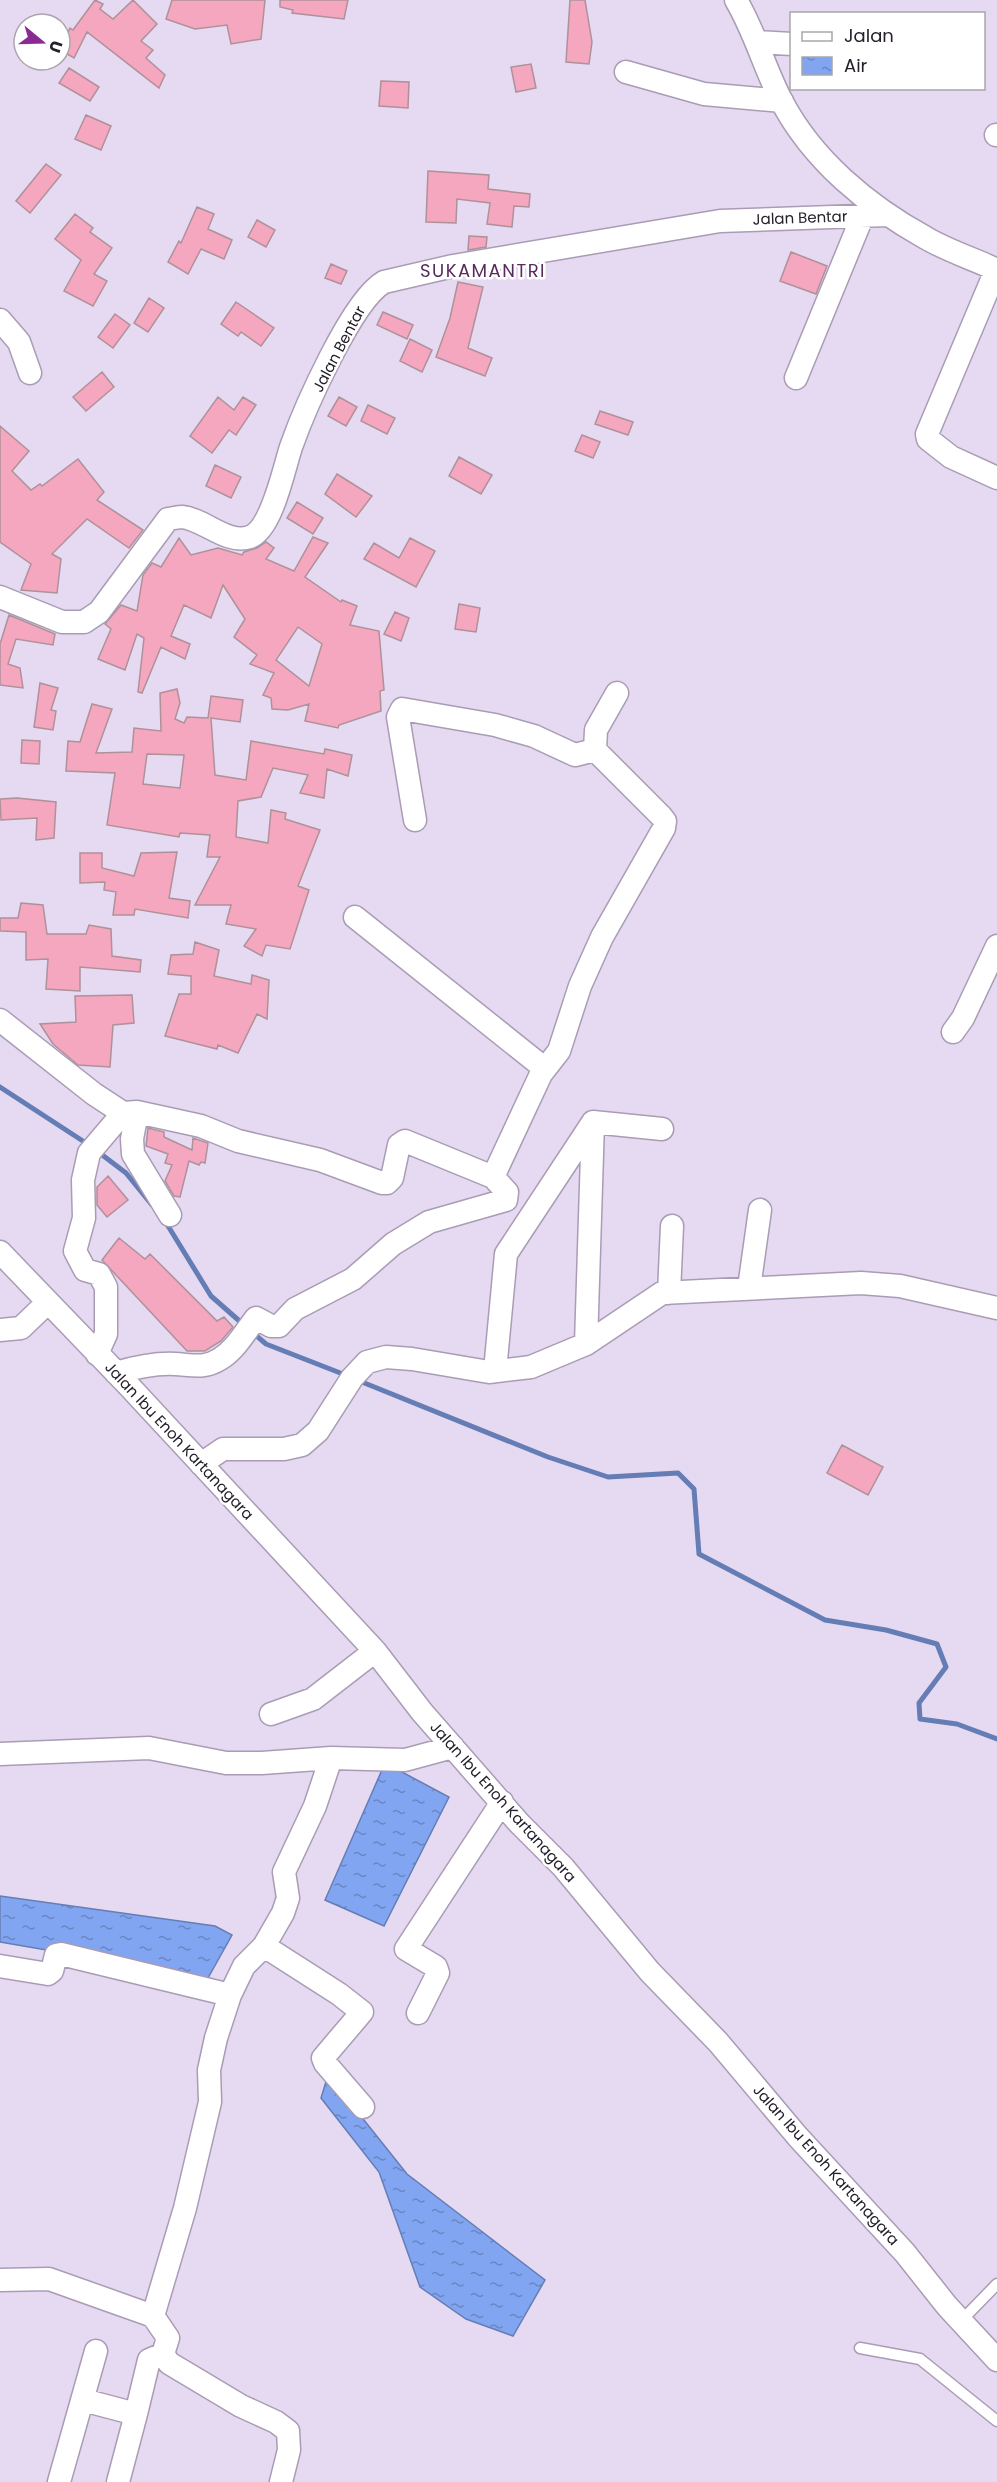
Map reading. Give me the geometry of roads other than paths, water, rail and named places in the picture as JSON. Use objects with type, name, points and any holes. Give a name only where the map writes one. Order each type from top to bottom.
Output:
[{"type":"street","points":[[736,0],[758,42],[782,101],[805,141],[841,177],[887,215],[928,239],[997,270],[927,434],[928,439],[951,457],[997,478]]},
{"type":"street","points":[[758,42],[790,44]]},
{"type":"street","points":[[626,72],[704,94],[782,101]]},
{"type":"street","points":[[796,378],[863,215]]},
{"type":"street","name":"Jalan Bentar","points":[[0,597],[62,622],[84,622],[99,612],[168,519],[182,517],[236,538],[250,537],[258,532],[265,521],[292,446],[323,376],[355,315],[375,288],[384,282],[453,266],[720,221],[887,215]]},
{"type":"street","points":[[0,320],[19,342],[30,373]]},
{"type":"street","points":[[493,1177],[544,1068],[561,1045],[580,986],[602,937],[665,821],[595,750],[596,730],[617,693]]},
{"type":"street","points":[[415,820],[398,717],[402,709],[505,728],[534,736],[575,755],[595,750]]},
{"type":"street","points":[[355,917],[544,1068]]},
{"type":"street","points":[[953,1032],[963,1018],[997,946]]},
{"type":"street","points":[[0,1020],[130,1113],[201,1126],[238,1141],[320,1160],[382,1183],[387,1183],[392,1178],[399,1145],[405,1141],[493,1177],[507,1192],[506,1200],[502,1203],[466,1210],[429,1222],[393,1244],[353,1279],[296,1309],[279,1326],[250,1326],[236,1346],[220,1359],[200,1368],[175,1364],[138,1366],[116,1373]]},
{"type":"street","points":[[97,1354],[106,1334],[106,1287],[99,1274],[85,1270],[75,1251],[84,1218],[83,1180],[96,1145],[130,1113]]},
{"type":"street","points":[[130,1113],[133,1154],[170,1215]]},
{"type":"street","points":[[593,1122],[663,1129]]},
{"type":"street","points":[[586,1344],[593,1122]]},
{"type":"street","points":[[495,1371],[506,1254],[593,1122]]},
{"type":"street","points":[[749,1288],[760,1210]]},
{"type":"street","points":[[669,1293],[672,1226]]},
{"type":"street","name":"Jalan Ibu Enoh Kartanagara","points":[[0,1252],[375,1651],[453,1747],[563,1867],[650,1972],[718,2042],[997,2360]]},
{"type":"street","points":[[201,1464],[224,1449],[284,1449],[302,1445],[318,1431],[359,1369],[367,1362],[386,1358],[495,1371],[531,1367],[586,1344],[662,1293],[818,1284],[900,1286],[997,1308]]},
{"type":"street","points":[[0,1330],[21,1328],[48,1302]]},
{"type":"street","points":[[271,1713],[313,1699],[375,1651]]},
{"type":"street","points":[[0,1754],[149,1748],[226,1763],[331,1758],[405,1760],[453,1747]]},
{"type":"street","points":[[153,2316],[185,2208],[210,2102],[208,2070],[230,1995],[244,1966],[264,1946],[283,1912],[288,1898],[284,1872],[315,1806],[331,1758]]},
{"type":"street","points":[[418,2013],[438,1973],[436,1967],[406,1949],[502,1802]]},
{"type":"street","points":[[264,1946],[339,1994],[362,2012],[323,2060],[363,2107]]},
{"type":"street","points":[[0,1966],[48,1974],[52,1971],[56,1955],[61,1954],[230,1995]]},
{"type":"street","points":[[0,2280],[49,2279],[153,2316],[168,2338],[163,2354],[149,2360],[118,2482]]},
{"type":"street","points":[[59,2482],[96,2351]]},
{"type":"street","points":[[163,2354],[169,2363],[183,2373],[241,2406],[276,2422],[288,2432],[289,2450],[281,2482]]},
{"type":"street","points":[[83,2400],[136,2414]]},
{"type":"lane","points":[[961,2321],[997,2284]]},
{"type":"lane","points":[[860,2348],[920,2359],[997,2421]]},
{"type":"water","points":[[385,1763],[449,1797],[384,1926],[325,1900]]},
{"type":"water","points":[[0,1896],[215,1926],[232,1935],[208,1978],[0,1942]]},
{"type":"water","points":[[328,2075],[407,2174],[545,2280],[513,2336],[466,2319],[420,2287],[379,2172],[321,2098]]},
{"type":"waterway","points":[[0,1087],[89,1145]]},
{"type":"waterway","points":[[97,1151],[126,1173],[152,1205]]},
{"type":"waterway","points":[[165,1221],[211,1296],[244,1325]]},
{"type":"waterway","points":[[253,1333],[266,1344],[348,1376]]},
{"type":"waterway","points":[[357,1380],[548,1457],[608,1477],[678,1473],[694,1489],[699,1554],[825,1620],[886,1630],[937,1644],[946,1667],[919,1703],[920,1719],[957,1724],[997,1739]]},
{"type":"district","name":"SUKAMANTRI","points":[[483,271]]}]
